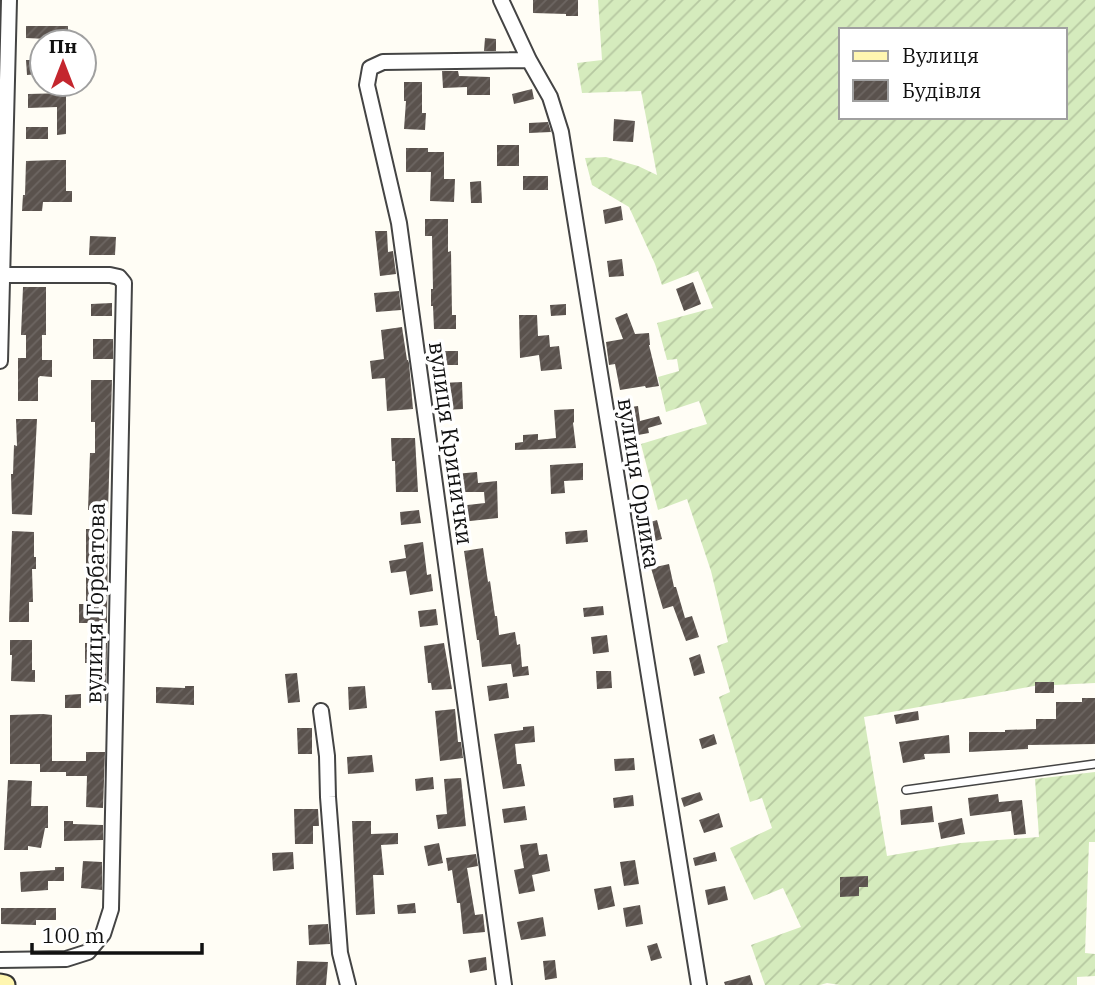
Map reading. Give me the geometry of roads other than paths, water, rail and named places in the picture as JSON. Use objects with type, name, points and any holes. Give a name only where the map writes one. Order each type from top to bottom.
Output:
[{"type":"street","points":[[0,361],[9,0]]},
{"type":"street","name":"вулиця Орлика","points":[[501,0],[528,60],[551,97],[561,132],[699,985]]},
{"type":"street","name":"вулиця Кринички","points":[[504,985],[399,223],[367,85],[370,68],[383,62],[528,60]]},
{"type":"street","name":"вулиця Горбатова","points":[[0,960],[66,959],[88,952],[103,934],[111,909],[124,283],[119,277],[110,275],[3,275]]},
{"type":"street","points":[[321,710],[327,756],[340,953],[348,985]]},
{"type":"lane","points":[[906,790],[1095,764]]}]
